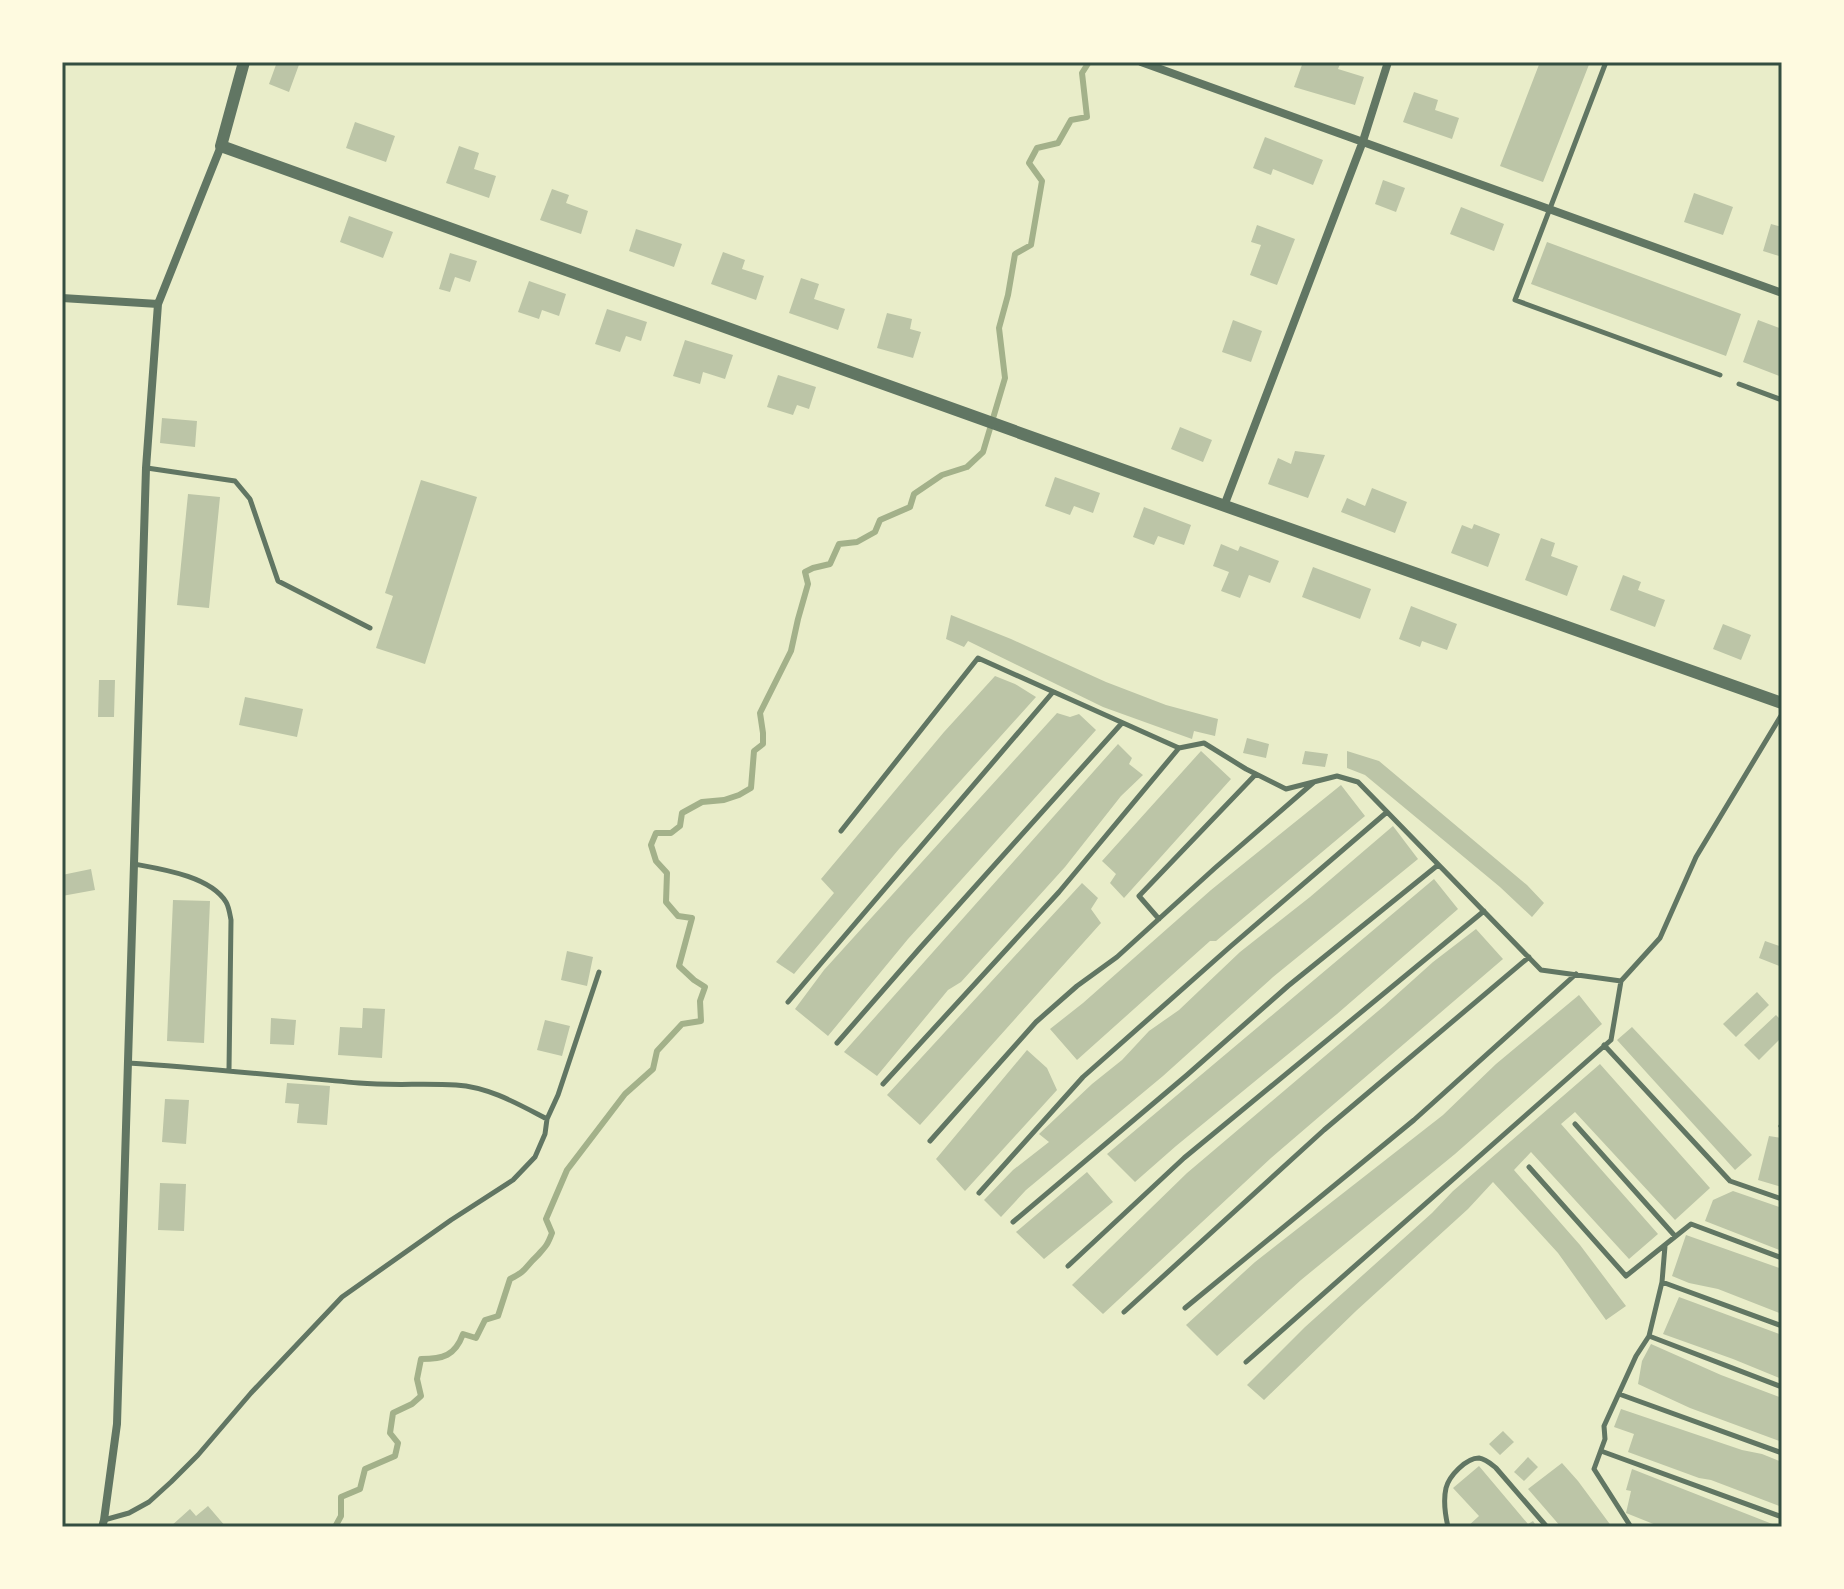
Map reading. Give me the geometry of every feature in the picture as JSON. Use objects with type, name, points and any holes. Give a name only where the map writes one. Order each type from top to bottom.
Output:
[{"type":"street","points":[[103,1524],[117,1424],[146,468],[158,304],[221,146],[244,62]]},
{"type":"street","points":[[1141,62],[1782,293]]},
{"type":"street","points":[[1224,506],[1363,141],[1388,62]]},
{"type":"street","points":[[221,146],[1782,703]]},
{"type":"street","points":[[62,298],[158,304]]},
{"type":"lane","points":[[1606,62],[1515,300],[1720,375]]},
{"type":"lane","points":[[1739,384],[1782,400]]},
{"type":"lane","points":[[146,468],[235,481],[250,499],[278,581],[370,628]]},
{"type":"lane","points":[[841,831],[978,658],[1179,748],[1204,743],[1286,789],[1337,776],[1358,782],[1541,970],[1621,981]]},
{"type":"lane","points":[[788,1002],[1053,692]]},
{"type":"lane","points":[[1246,1362],[1611,1040],[1621,981],[1660,938],[1696,857],[1782,714]]},
{"type":"lane","points":[[837,1043],[1122,723]]},
{"type":"lane","points":[[883,1084],[1059,892],[1179,748]]},
{"type":"lane","points":[[1159,919],[1139,896],[1256,774]]},
{"type":"lane","points":[[930,1141],[1036,1022],[1077,986],[1117,957],[1314,782]]},
{"type":"lane","points":[[979,1193],[1083,1077],[1387,812]]},
{"type":"lane","points":[[134,864],[182,873],[226,901],[231,920],[229,1070]]},
{"type":"lane","points":[[1013,1222],[1288,986],[1438,865]]},
{"type":"lane","points":[[1068,1266],[1184,1158],[1484,911]]},
{"type":"lane","points":[[1124,1312],[1324,1130],[1529,957]]},
{"type":"lane","points":[[103,1524],[149,1502],[171,1482],[342,1297],[513,1180],[535,1157],[599,972]]},
{"type":"lane","points":[[1185,1308],[1414,1120],[1576,973]]},
{"type":"lane","points":[[1604,1045],[1730,1181],[1782,1199]]},
{"type":"lane","points":[[128,1063],[387,1085],[458,1085],[491,1092],[547,1119]]},
{"type":"lane","points":[[1575,1124],[1675,1236]]},
{"type":"lane","points":[[1529,1167],[1626,1276],[1691,1224],[1782,1258]]},
{"type":"lane","points":[[1631,1527],[1594,1469],[1605,1439],[1604,1426],[1636,1356],[1649,1336],[1662,1282],[1665,1245]]},
{"type":"lane","points":[[1662,1282],[1782,1326]]},
{"type":"lane","points":[[1649,1336],[1782,1387]]},
{"type":"lane","points":[[1619,1394],[1782,1453]]},
{"type":"lane","points":[[1601,1451],[1782,1517]]},
{"type":"lane","points":[[1448,1527],[1444,1513],[1447,1484],[1464,1465],[1479,1458],[1496,1468],[1547,1527]]},
{"type":"building","points":[[277,62],[300,62],[289,92],[269,84]]},
{"type":"building","points":[[1303,62],[1333,62],[1340,64],[1338,69],[1364,77],[1355,105],[1294,87]]},
{"type":"building","points":[[1540,62],[1590,62],[1543,182],[1500,166]]},
{"type":"building","points":[[1414,92],[1438,100],[1435,110],[1459,118],[1452,139],[1403,122]]},
{"type":"building","points":[[355,122],[395,136],[386,162],[346,148]]},
{"type":"building","points":[[1265,137],[1323,160],[1313,185],[1273,169],[1271,175],[1253,168]]},
{"type":"building","points":[[459,146],[479,153],[474,169],[496,176],[489,198],[446,183]]},
{"type":"building","points":[[1383,180],[1405,188],[1396,212],[1375,204]]},
{"type":"building","points":[[552,189],[569,195],[566,203],[588,211],[581,234],[540,220]]},
{"type":"building","points":[[1694,193],[1733,207],[1723,235],[1684,222]]},
{"type":"building","points":[[1461,207],[1504,224],[1494,251],[1450,234]]},
{"type":"building","points":[[349,216],[393,232],[383,258],[340,242]]},
{"type":"building","points":[[1771,224],[1782,227],[1782,257],[1763,251]]},
{"type":"building","points":[[1257,225],[1295,239],[1277,285],[1250,275],[1261,245],[1251,242]]},
{"type":"building","points":[[636,229],[682,244],[674,267],[629,251]]},
{"type":"building","points":[[1547,242],[1741,314],[1726,356],[1531,284]]},
{"type":"building","points":[[723,252],[745,260],[742,269],[764,276],[756,300],[711,284]]},
{"type":"building","points":[[450,253],[477,261],[470,282],[455,277],[450,292],[439,289]]},
{"type":"building","points":[[801,278],[819,284],[814,299],[845,309],[838,330],[789,313]]},
{"type":"building","points":[[529,281],[566,294],[559,316],[542,310],[539,319],[518,312]]},
{"type":"building","points":[[607,309],[647,322],[641,341],[626,336],[620,352],[595,344]]},
{"type":"building","points":[[887,313],[912,319],[910,329],[921,332],[913,358],[877,348]]},
{"type":"building","points":[[1233,320],[1262,331],[1251,362],[1222,352]]},
{"type":"building","points":[[1758,320],[1782,329],[1782,377],[1743,362]]},
{"type":"building","points":[[685,340],[733,355],[725,379],[703,372],[700,384],[673,376]]},
{"type":"building","points":[[778,375],[816,387],[809,409],[797,405],[793,415],[767,407]]},
{"type":"building","points":[[162,418],[197,421],[195,447],[160,443]]},
{"type":"building","points":[[1180,427],[1212,440],[1203,462],[1171,449]]},
{"type":"building","points":[[1295,451],[1325,455],[1308,498],[1268,484],[1278,458],[1291,464]]},
{"type":"building","points":[[1055,477],[1100,493],[1093,513],[1074,506],[1070,515],[1045,506]]},
{"type":"building","points":[[421,480],[477,497],[425,664],[376,648],[393,596],[385,593]]},
{"type":"building","points":[[1372,488],[1407,502],[1395,533],[1341,512],[1347,498],[1365,506]]},
{"type":"building","points":[[188,494],[220,497],[209,608],[177,605]]},
{"type":"building","points":[[1144,507],[1191,525],[1184,545],[1158,536],[1154,545],[1133,537]]},
{"type":"building","points":[[1474,524],[1500,534],[1488,567],[1451,553],[1462,525],[1472,529]]},
{"type":"building","points":[[1541,538],[1555,543],[1551,556],[1578,566],[1567,596],[1525,580]]},
{"type":"building","points":[[1221,544],[1238,551],[1240,546],[1279,561],[1270,583],[1249,575],[1240,598],[1221,591],[1229,572],[1213,566]]},
{"type":"building","points":[[1313,567],[1371,589],[1360,619],[1302,597]]},
{"type":"building","points":[[1623,575],[1641,582],[1638,590],[1665,600],[1655,627],[1610,610]]},
{"type":"building","points":[[1411,606],[1457,624],[1447,650],[1422,641],[1420,647],[1399,639]]},
{"type":"building","points":[[951,615],[1106,682],[1166,705],[1218,719],[1215,736],[1194,731],[1192,739],[1164,729],[1103,707],[968,641],[964,647],[946,639]]},
{"type":"building","points":[[1723,624],[1751,635],[1741,660],[1713,649]]},
{"type":"building","points":[[995,676],[1036,697],[899,849],[794,974],[776,962],[834,893],[821,879]]},
{"type":"building","points":[[99,680],[115,680],[114,717],[98,717]]},
{"type":"building","points":[[245,697],[303,709],[297,737],[239,725]]},
{"type":"building","points":[[1057,713],[1070,717],[1079,714],[1096,730],[908,939],[828,1036],[795,1009],[824,970]]},
{"type":"building","points":[[1247,738],[1269,744],[1266,758],[1243,753]]},
{"type":"building","points":[[1118,744],[1132,758],[1129,764],[1143,775],[1121,796],[1065,867],[961,982],[948,990],[877,1076],[844,1052]]},
{"type":"building","points":[[1201,751],[1231,779],[1124,898],[1110,883],[1116,874],[1102,861]]},
{"type":"building","points":[[1305,751],[1328,754],[1325,767],[1302,764]]},
{"type":"building","points":[[1347,751],[1379,761],[1527,885],[1544,903],[1532,917],[1365,775],[1347,768]]},
{"type":"building","points":[[1341,785],[1365,816],[1216,941],[1210,941],[1077,1060],[1050,1029],[1211,890]]},
{"type":"building","points":[[1393,826],[1418,859],[1273,977],[1163,1076],[1026,1190],[1001,1217],[984,1200],[1013,1170],[1049,1142],[1039,1134],[1122,1060],[1149,1031],[1179,1010],[1240,952]]},
{"type":"building","points":[[91,869],[95,890],[62,896],[62,875]]},
{"type":"building","points":[[1434,879],[1458,909],[1337,1014],[1135,1182],[1107,1154]]},
{"type":"building","points":[[1082,883],[1098,898],[1091,909],[1101,923],[920,1125],[887,1095]]},
{"type":"building","points":[[173,900],[210,901],[204,1043],[167,1041]]},
{"type":"building","points":[[1476,929],[1503,959],[1271,1158],[1103,1314],[1072,1285],[1187,1173],[1433,962]]},
{"type":"building","points":[[1765,941],[1782,947],[1782,967],[1759,958]]},
{"type":"building","points":[[567,951],[593,957],[587,986],[561,980]]},
{"type":"building","points":[[1757,992],[1769,1005],[1736,1037],[1723,1024]]},
{"type":"building","points":[[1579,995],[1602,1024],[1455,1154],[1301,1280],[1217,1356],[1186,1325],[1255,1262],[1443,1115],[1496,1064]]},
{"type":"building","points":[[363,1008],[385,1009],[382,1058],[338,1055],[340,1027],[362,1028]]},
{"type":"building","points":[[1776,1015],[1782,1021],[1782,1037],[1759,1060],[1744,1045]]},
{"type":"building","points":[[271,1018],[296,1020],[294,1045],[270,1044]]},
{"type":"building","points":[[545,1020],[570,1026],[562,1056],[537,1050]]},
{"type":"building","points":[[1632,1027],[1752,1155],[1735,1170],[1617,1040]]},
{"type":"building","points":[[1027,1050],[1047,1068],[1057,1090],[965,1191],[936,1159]]},
{"type":"building","points":[[1600,1064],[1710,1188],[1675,1220],[1575,1112],[1561,1124],[1658,1234],[1629,1259],[1531,1152],[1514,1170],[1580,1245],[1626,1306],[1606,1320],[1558,1253],[1493,1182],[1264,1400],[1247,1385],[1305,1327],[1453,1191]]},
{"type":"building","points":[[287,1083],[330,1086],[327,1125],[297,1123],[299,1104],[285,1103]]},
{"type":"building","points":[[165,1099],[189,1100],[186,1144],[162,1142]]},
{"type":"building","points":[[1769,1136],[1782,1138],[1782,1187],[1758,1180]]},
{"type":"building","points":[[1087,1172],[1113,1202],[1044,1259],[1016,1232]]},
{"type":"building","points":[[160,1183],[186,1184],[184,1231],[158,1230]]},
{"type":"building","points":[[1733,1191],[1782,1208],[1782,1251],[1705,1221],[1713,1200]]},
{"type":"building","points":[[1686,1235],[1782,1269],[1782,1314],[1718,1289],[1672,1276]]},
{"type":"building","points":[[1679,1297],[1782,1335],[1782,1379],[1663,1334]]},
{"type":"building","points":[[1651,1344],[1782,1398],[1782,1442],[1690,1408],[1638,1384],[1642,1361]]},
{"type":"building","points":[[1621,1409],[1782,1462],[1782,1507],[1628,1452],[1634,1434],[1614,1427]]},
{"type":"building","points":[[1503,1431],[1514,1442],[1500,1455],[1489,1444]]},
{"type":"building","points":[[1528,1457],[1538,1467],[1524,1481],[1514,1472]]},
{"type":"building","points":[[1562,1463],[1612,1527],[1561,1527],[1528,1489]]},
{"type":"building","points":[[1479,1466],[1528,1524],[1533,1521],[1537,1527],[1467,1527],[1479,1516],[1453,1488]]},
{"type":"building","points":[[1632,1469],[1780,1527],[1661,1527],[1626,1513],[1631,1491],[1626,1490]]},
{"type":"building","points":[[208,1506],[226,1527],[170,1527],[190,1509],[196,1516]]},
{"type":"waterway","points":[[335,1527],[341,1516],[341,1497],[360,1489],[365,1469],[395,1456],[398,1443],[390,1433],[393,1413],[421,1396],[417,1379],[421,1359],[447,1355],[463,1334],[476,1338],[485,1320],[498,1316],[510,1279],[525,1269],[549,1241],[552,1233],[546,1219],[567,1170],[625,1094],[653,1069],[657,1051],[682,1024],[701,1021],[700,1001],[705,987],[679,966],[692,918],[678,916],[666,902],[667,873],[656,861],[651,845],[656,833],[671,833],[680,826],[682,813],[702,802],[724,800],[751,788],[754,751],[763,744],[760,713],[791,651],[808,584],[805,572],[830,564],[839,544],[857,542],[875,532],[880,520],[910,507],[914,494],[942,475],[967,467],[983,452],[1005,378],[999,328],[1015,254],[1031,245],[1042,181],[1029,163],[1037,148],[1058,143],[1071,120],[1087,117],[1082,73],[1089,62]]}]
